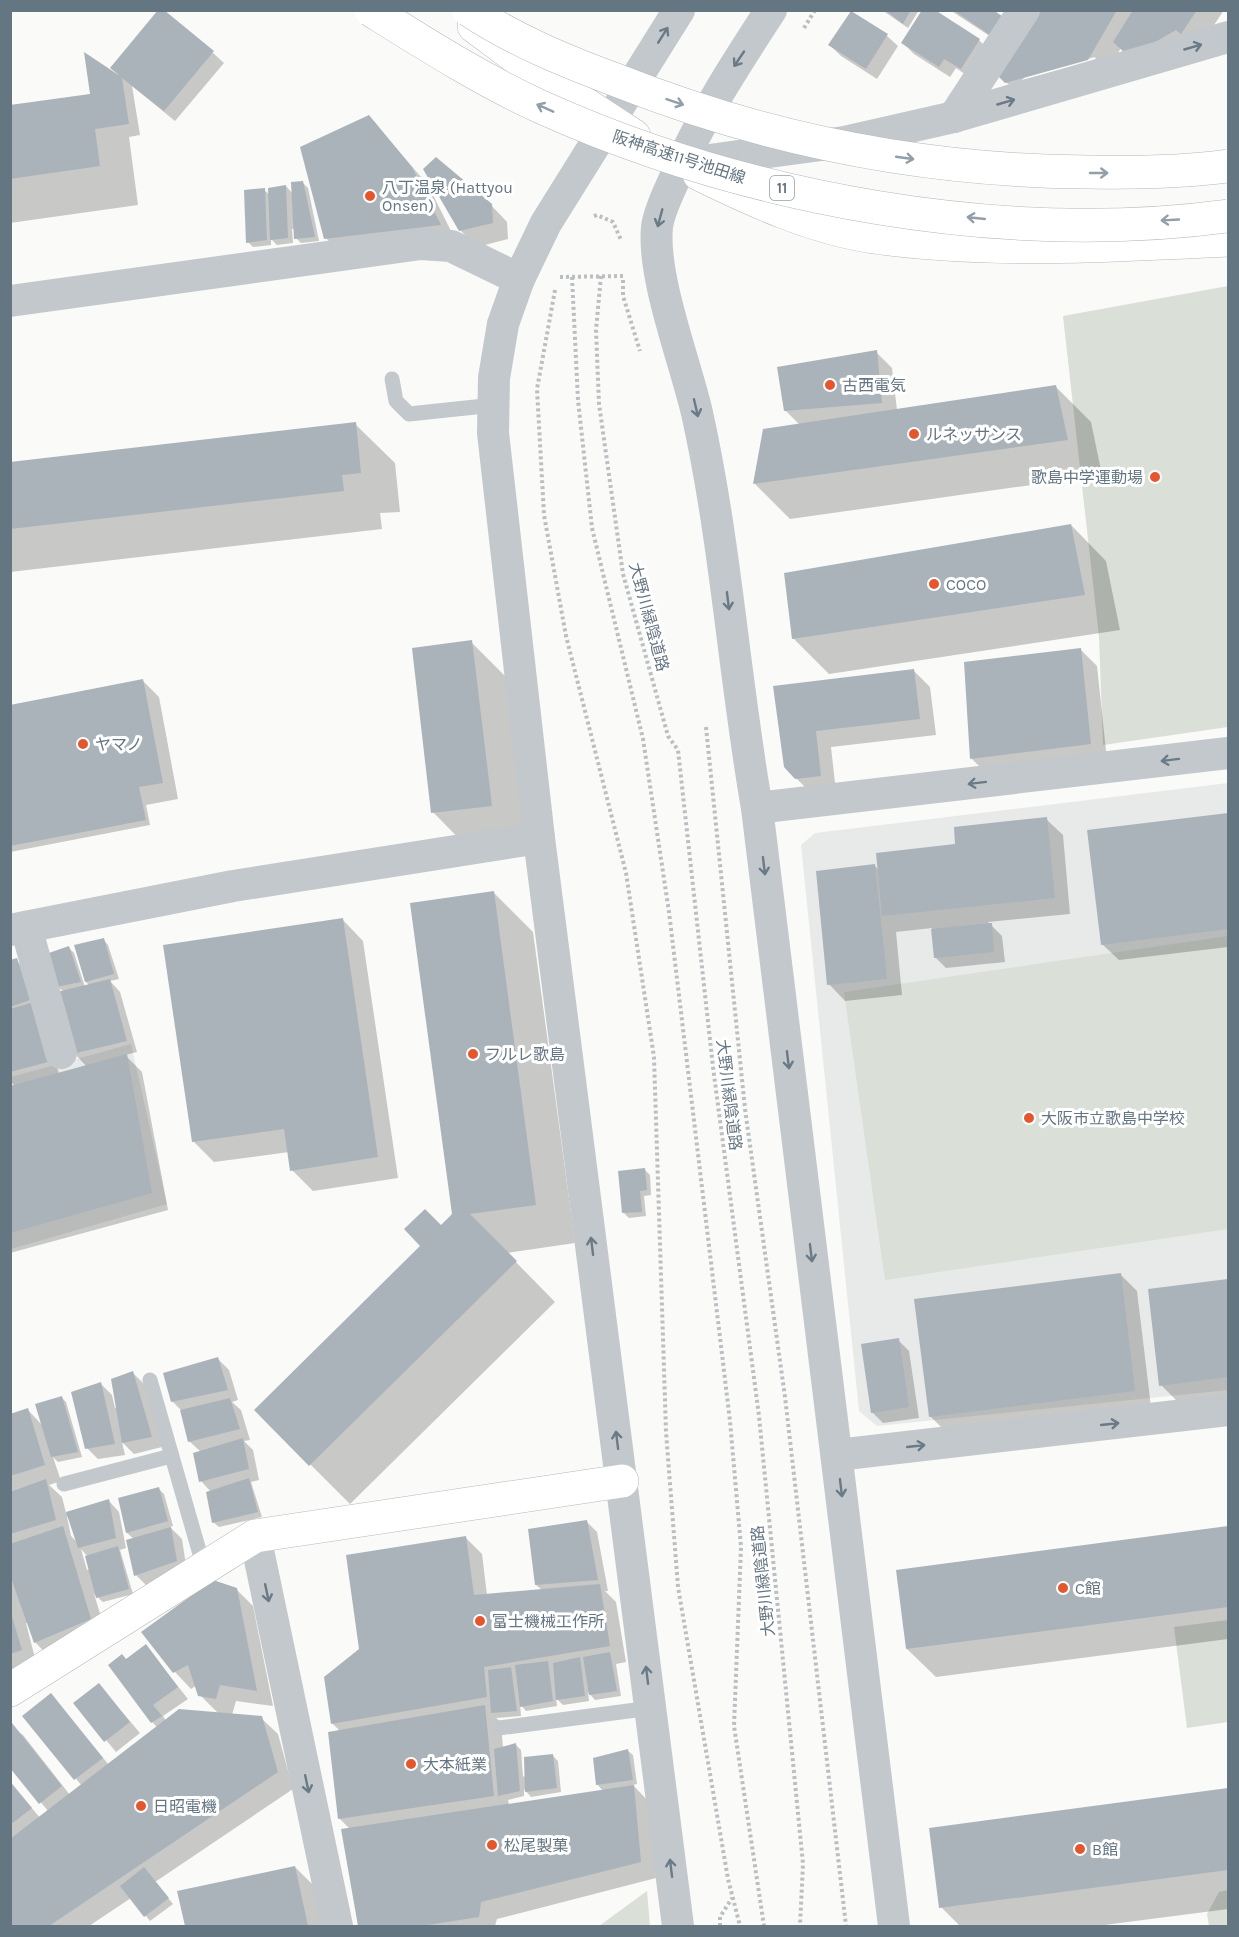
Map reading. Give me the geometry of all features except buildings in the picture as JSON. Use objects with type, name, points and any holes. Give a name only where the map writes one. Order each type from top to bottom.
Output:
[{"type":"main road","name":"阪神高速11号池田線","points":[[371,10],[451,60],[540,106],[626,141],[708,168],[812,195],[913,212],[1009,222],[1103,224],[1228,216]]},
{"type":"main road","points":[[453,10],[533,70],[608,120],[681,164],[744,196],[808,220],[873,236],[942,243],[1087,247],[1228,240]]},
{"type":"main road","points":[[469,10],[561,59],[649,93],[742,125],[842,149],[1019,172],[1120,173],[1228,166]]},
{"type":"main road","points":[[10,1690],[255,1536],[622,1481]]},
{"type":"street","points":[[678,1926],[539,838],[493,433],[494,378],[503,324],[519,279],[546,223],[608,120],[679,10]]},
{"type":"street","points":[[771,10],[723,82],[681,164],[657,226],[658,259],[697,412],[720,535],[743,726],[757,808],[894,1926]]},
{"type":"street","points":[[954,117],[1024,10]]},
{"type":"street","points":[[681,164],[844,142],[954,117],[1228,37]]},
{"type":"street","points":[[10,301],[421,244],[451,246],[519,279]]},
{"type":"street","points":[[757,808],[1228,753]]},
{"type":"street","points":[[61,1053],[18,928],[233,886],[539,838]]},
{"type":"street","points":[[837,1455],[1228,1410]]},
{"type":"street","points":[[255,1536],[337,1926]]},
{"type":"lane","points":[[392,379],[396,401],[409,414],[494,405]]},
{"type":"lane","points":[[150,1380],[204,1568]]},
{"type":"lane","points":[[64,1484],[171,1455]]},
{"type":"lane","points":[[499,1728],[651,1707]]},
{"type":"path","points":[[587,219],[597,214],[613,222],[621,241],[622,252]]},
{"type":"path","points":[[622,264],[623,296],[640,352]]},
{"type":"path","points":[[557,268],[556,277],[623,276]]},
{"type":"path","name":"大野川緑陰道路","points":[[601,276],[596,330],[599,404],[623,574],[668,736],[678,750],[713,1067],[759,1416],[803,1864],[800,1926]]},
{"type":"path","name":"大野川緑陰道路","points":[[572,277],[578,400],[592,528],[643,738],[669,912],[730,1421],[741,1547],[734,1726],[764,1926]]},
{"type":"path","points":[[555,287],[537,389],[544,515],[566,636],[626,873],[654,1057],[666,1432],[678,1587],[740,1926]]},
{"type":"path","points":[[705,721],[744,1109],[785,1397],[847,1925]]},
{"type":"path","points":[[720,1926],[720,1917],[733,1897]]},
{"type":"shaded area","name":"歌島中学運動場","points":[[1228,286],[1228,727],[1103,745],[1099,637],[1063,316]]},
{"type":"shaded area","name":"大阪市立歌島中学校","points":[[1228,783],[1228,1390],[877,1426],[859,1411],[801,845],[815,833]]},
{"type":"shaded area","points":[[1228,936],[1228,1229],[885,1280],[844,992]]},
{"type":"shaded area","points":[[131,1044],[167,1204],[11,1249],[11,1077]]},
{"type":"shaded area","points":[[1228,1620],[1228,1722],[1187,1728],[1174,1627]]},
{"type":"shaded area","points":[[1228,1890],[1228,1926],[1209,1926],[1207,1914],[1219,1892]]},
{"type":"shaded area","points":[[647,1891],[650,1926],[599,1926]]},
{"type":"place","name":"八丁温泉 (Hattyou Onsen)","points":[[370,196]]},
{"type":"place","name":"古西電気","points":[[830,385]]},
{"type":"place","name":"ルネッサンス","points":[[914,434]]},
{"type":"place","name":"歌島中学運動場","points":[[1155,477]]},
{"type":"place","name":"COCO","points":[[934,584]]},
{"type":"place","name":"ヤマノ","points":[[83,744]]},
{"type":"place","name":"フルレ歌島","points":[[473,1054]]},
{"type":"place","name":"大阪市立歌島中学校","points":[[1029,1118]]},
{"type":"place","name":"C館","points":[[1063,1588]]},
{"type":"place","name":"富士機械工作所","points":[[480,1621]]},
{"type":"place","name":"大本紙業","points":[[411,1764]]},
{"type":"place","name":"日昭電機","points":[[141,1806]]},
{"type":"place","name":"松尾製菓","points":[[492,1845]]},
{"type":"place","name":"B館","points":[[1080,1849]]}]
